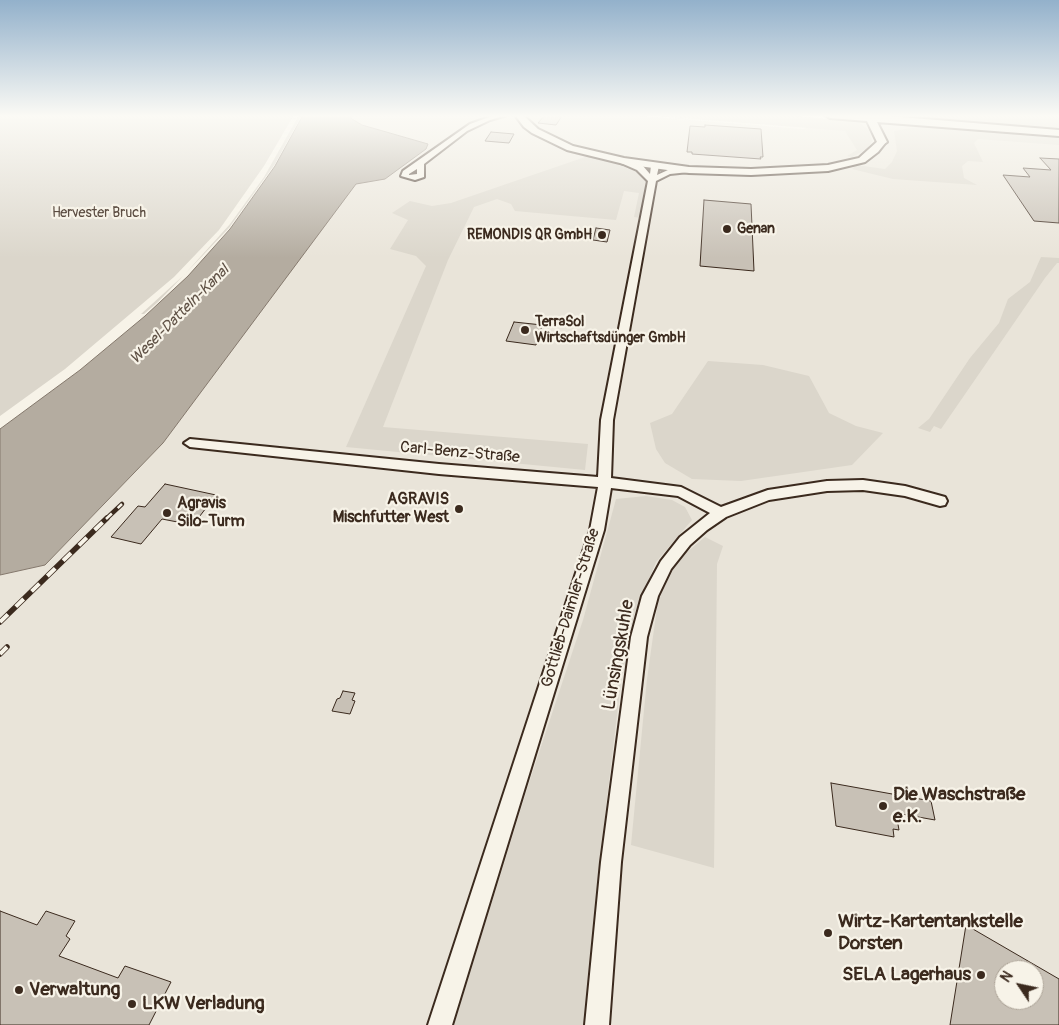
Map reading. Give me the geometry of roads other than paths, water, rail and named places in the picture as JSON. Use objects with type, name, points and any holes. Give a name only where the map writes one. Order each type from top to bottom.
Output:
[{"type":"street","points":[[626,163],[640,168],[652,180],[668,172],[689,170]]},
{"type":"street","points":[[630,163],[689,170],[751,172],[828,168],[853,163]]},
{"type":"street","name":"Gottlieb-Daimler-Straße","points":[[440,1025],[596,530],[604,497],[607,420],[655,166]]},
{"type":"street","name":"Carl-Benz-Straße","points":[[190,443],[440,469],[605,482],[681,492],[721,513]]},
{"type":"street","name":"Lünsingskuhle","points":[[597,1025],[612,862],[634,674],[646,611],[658,580],[674,552],[702,526],[721,513],[768,495],[827,486],[863,485],[940,501]]},
{"type":"water","name":"Wesel-Datteln-Kanal","points":[[277,163],[407,163],[385,179],[356,184],[163,443],[45,565],[0,575],[0,429],[80,370],[145,316],[188,276],[230,229]]},
{"type":"railway","points":[[106,519],[122,504]]},
{"type":"railway","points":[[0,622],[107,518]]},
{"type":"railway","points":[[0,654],[7,647]]},
{"type":"place","name":"Genan","points":[[727,229]]},
{"type":"place","name":"REMONDIS QR GmbH","points":[[602,235]]},
{"type":"place","name":"TerraSol Wirtschaftsdünger GmbH","points":[[525,330]]},
{"type":"place","name":"AGRAVIS Mischfutter West","points":[[459,509]]},
{"type":"place","name":"Agravis Silo-Turm","points":[[167,513]]},
{"type":"place","name":"Die Waschstraße e.K.","points":[[883,806]]},
{"type":"place","name":"Wirtz-Kartentankstelle Dorsten","points":[[828,933]]},
{"type":"place","name":"SELA Lagerhaus","points":[[981,975]]},
{"type":"place","name":"Verwaltung","points":[[19,990]]},
{"type":"place","name":"LKW Verladung","points":[[132,1004]]},
{"type":"park label","name":"Hervester Bruch","points":[[99,213]]}]
